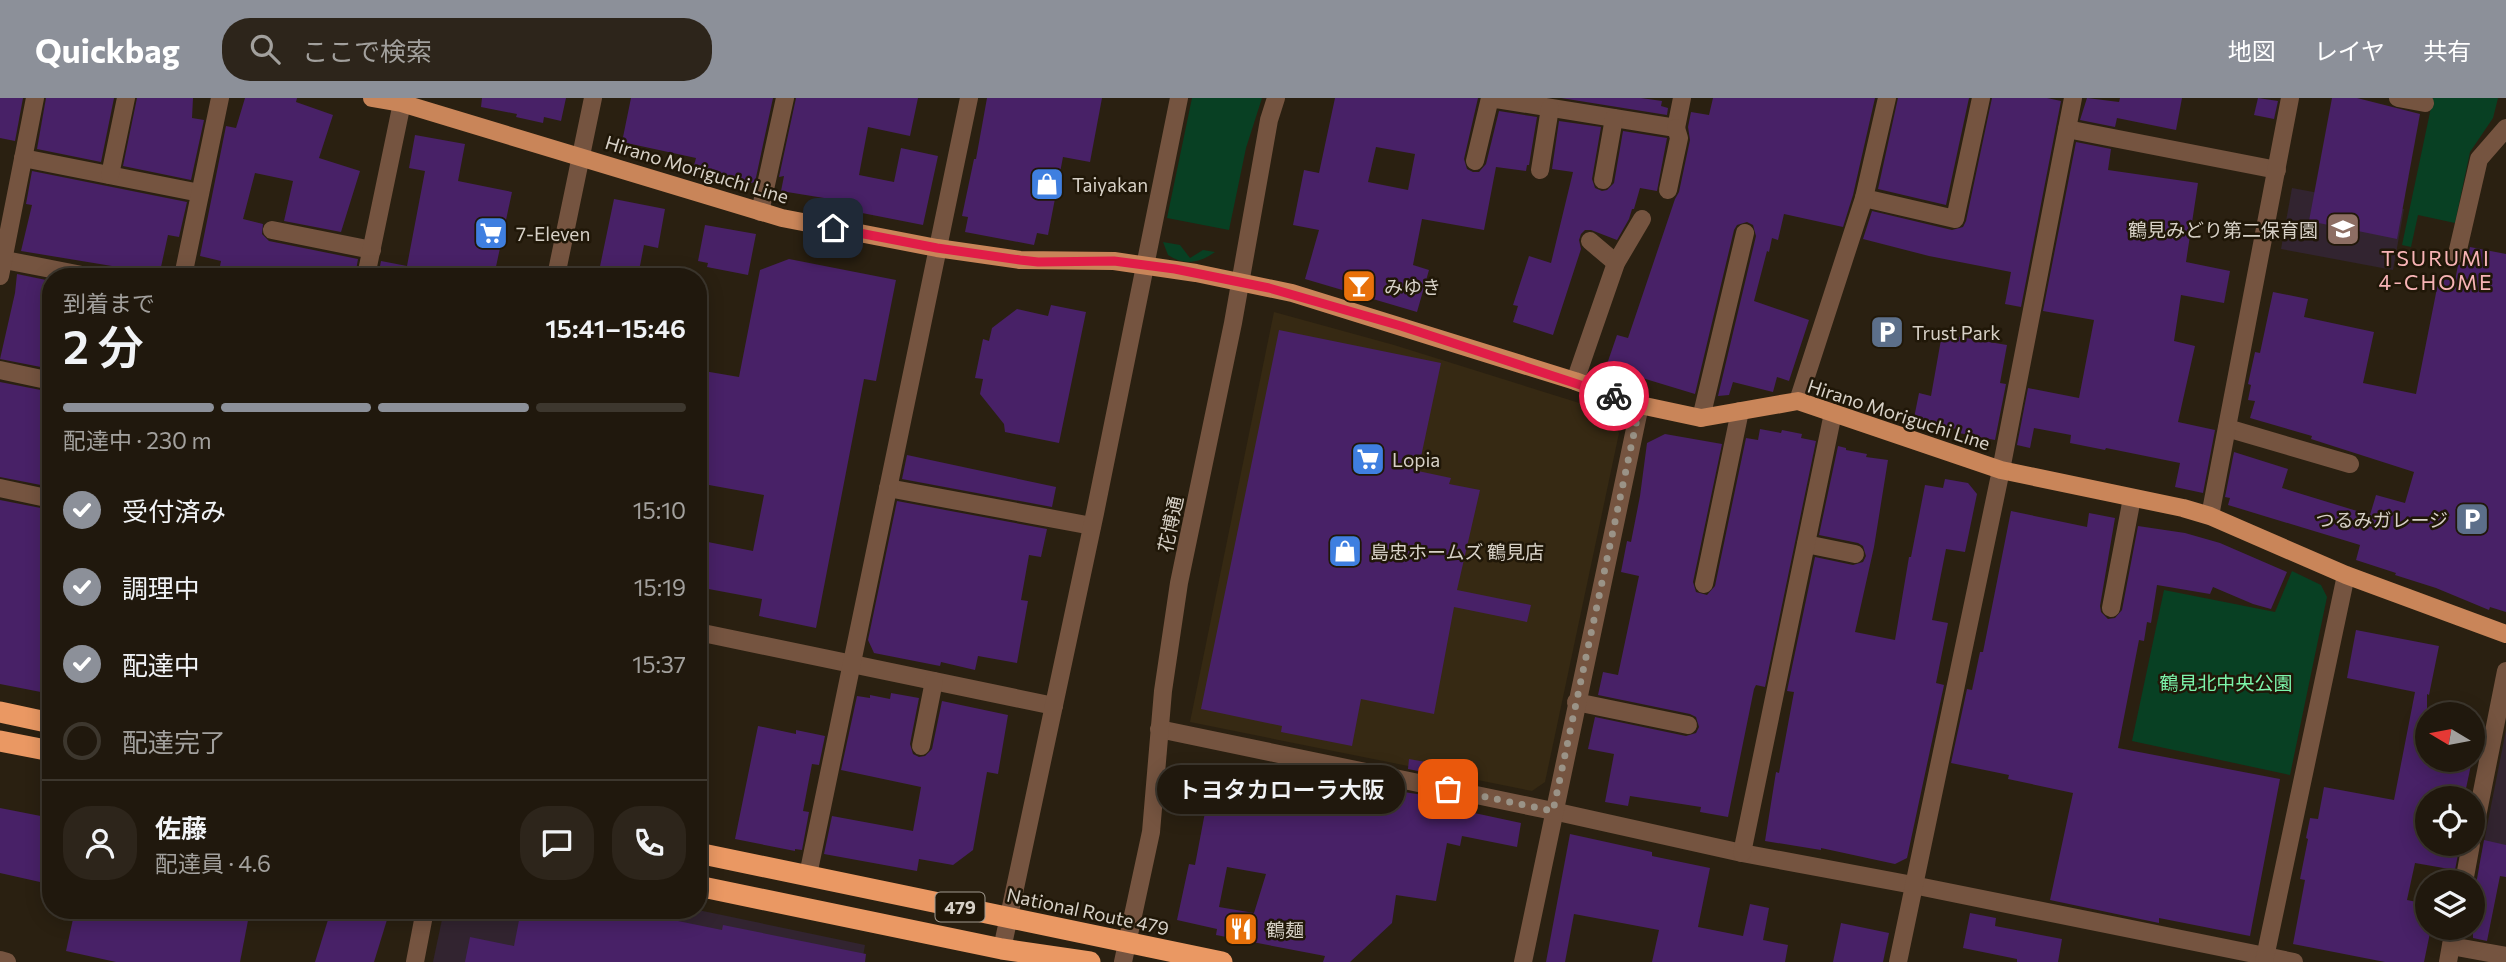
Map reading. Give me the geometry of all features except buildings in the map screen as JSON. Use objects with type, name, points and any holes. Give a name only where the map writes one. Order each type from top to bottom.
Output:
[{"type":"highway","points":[[0,712],[42,721]]},
{"type":"highway","points":[[0,741],[42,749]]},
{"type":"highway","name":"National Route 479","points":[[707,855],[1009,918],[1125,952],[1222,962]]},
{"type":"highway","name":"479","points":[[707,888],[1002,949],[1090,962]]},
{"type":"main road","name":"Hirano Moriguchi Line","points":[[372,98],[402,101],[760,212],[937,248],[1038,262],[1114,261],[1196,273],[1292,293],[1576,382],[1640,405],[1700,418],[1798,401],[2001,470],[2210,516],[2346,575],[2506,634]]},
{"type":"street","points":[[35,98],[1,265],[42,270]]},
{"type":"street","points":[[110,175],[126,98]]},
{"type":"street","points":[[185,268],[220,98]]},
{"type":"street","points":[[558,268],[593,98]]},
{"type":"street","points":[[760,212],[785,98]]},
{"type":"street","points":[[808,875],[969,98]]},
{"type":"street","points":[[1002,949],[1179,98]]},
{"type":"street","name":"花博通","points":[[1125,952],[1151,832],[1159,729],[1179,583],[1269,120],[1276,98]]},
{"type":"street","points":[[1475,161],[1490,98],[1676,128]]},
{"type":"street","points":[[1668,190],[1679,138],[1676,128],[1682,98]]},
{"type":"street","points":[[1798,401],[1864,198],[1887,98]]},
{"type":"street","points":[[1864,198],[1955,219],[1981,98]]},
{"type":"street","points":[[1898,962],[2001,470],[2073,98]]},
{"type":"street","points":[[2210,516],[2290,98]]},
{"type":"street","points":[[2398,98],[2424,103]]},
{"type":"street","points":[[368,268],[402,101]]},
{"type":"street","points":[[1540,170],[1550,108]]},
{"type":"street","points":[[1603,180],[1614,118]]},
{"type":"street","points":[[2457,254],[2479,159],[2506,128]]},
{"type":"street","points":[[2067,129],[2277,170]]},
{"type":"street","points":[[23,158],[200,193]]},
{"type":"street","points":[[1576,382],[1616,263],[1642,219]]},
{"type":"street","points":[[272,230],[372,250]]},
{"type":"street","points":[[1700,418],[1745,233]]},
{"type":"street","points":[[1590,241],[1616,263]]},
{"type":"street","points":[[0,370],[42,379]]},
{"type":"street","points":[[1523,962],[1640,405]]},
{"type":"street","points":[[1704,584],[1740,411]]},
{"type":"street","points":[[1742,853],[1833,413]]},
{"type":"street","points":[[2227,428],[2350,464]]},
{"type":"street","points":[[0,488],[42,497]]},
{"type":"street","points":[[888,488],[1092,526]]},
{"type":"street","points":[[2110,608],[2132,498]]},
{"type":"street","points":[[1806,544],[1854,554]]},
{"type":"street","points":[[2265,959],[2346,575]]},
{"type":"street","points":[[707,634],[1054,706]]},
{"type":"street","points":[[2483,786],[2506,671]]},
{"type":"street","points":[[921,746],[934,681]]},
{"type":"street","points":[[1577,702],[1688,725]]},
{"type":"street","points":[[1159,729],[1742,853],[1913,885],[2265,959],[2294,962]]},
{"type":"street","points":[[415,962],[423,919]]},
{"type":"street","points":[[2449,954],[2506,957]]},
{"type":"street","points":[[0,961],[7,962]]},
{"type":"shaded area","name":"鶴見みどり第二保育園","points":[[2292,188],[2404,209],[2393,270],[2281,249]]},
{"type":"shaded area","points":[[1274,312],[1394,345],[1605,411],[1619,433],[1545,782],[1532,791],[1190,722]]},
{"type":"shaded area","points":[[2506,730],[2506,873],[2479,867],[2481,856],[2485,856],[2485,837]]},
{"type":"shaded area","points":[[707,912],[865,945],[862,962],[433,962],[442,919],[707,919]]},
{"type":"green space","points":[[1192,98],[1262,98],[1246,148],[1229,230],[1167,218]]},
{"type":"green space","points":[[2433,98],[2498,98],[2493,118],[2470,152],[2455,223],[2418,215],[2411,247],[2402,245]]},
{"type":"green space","points":[[1163,242],[1180,245],[1190,258],[1203,250],[1215,252],[1198,261],[1180,261],[1168,255]]},
{"type":"green space","name":"鶴見北中央公園","points":[[2292,571],[2321,585],[2327,597],[2290,775],[2132,741],[2164,590],[2275,612]]},
{"type":"way so far","points":[[1448,789],[1553,811],[1640,405],[1614,396]]},
{"type":"place","name":"Taiyakan","points":[[1047,184]]},
{"type":"place","name":"鶴見みどり第二保育園","points":[[2343,229]]},
{"type":"place","name":"7-Eleven","points":[[491,233]]},
{"type":"place","name":"みゆき","points":[[1359,286]]},
{"type":"place","name":"Trust Park","points":[[1887,332]]},
{"type":"place","name":"Lopia","points":[[1368,459]]},
{"type":"place","name":"つるみガレージ","points":[[2472,519]]},
{"type":"place","name":"島忠ホームズ 鶴見店","points":[[1345,551]]},
{"type":"place","name":"トヨタカローラ大阪","points":[[1448,789]]},
{"type":"place","name":"鶴麺","points":[[1241,929]]},
{"type":"district","name":"TSURUMI 4-CHOME","points":[[2436,269]]},
{"type":"route","points":[[833,228],[937,248],[1020,260],[1114,261],[1175,269],[1269,288],[1401,326],[1614,396]]}]
